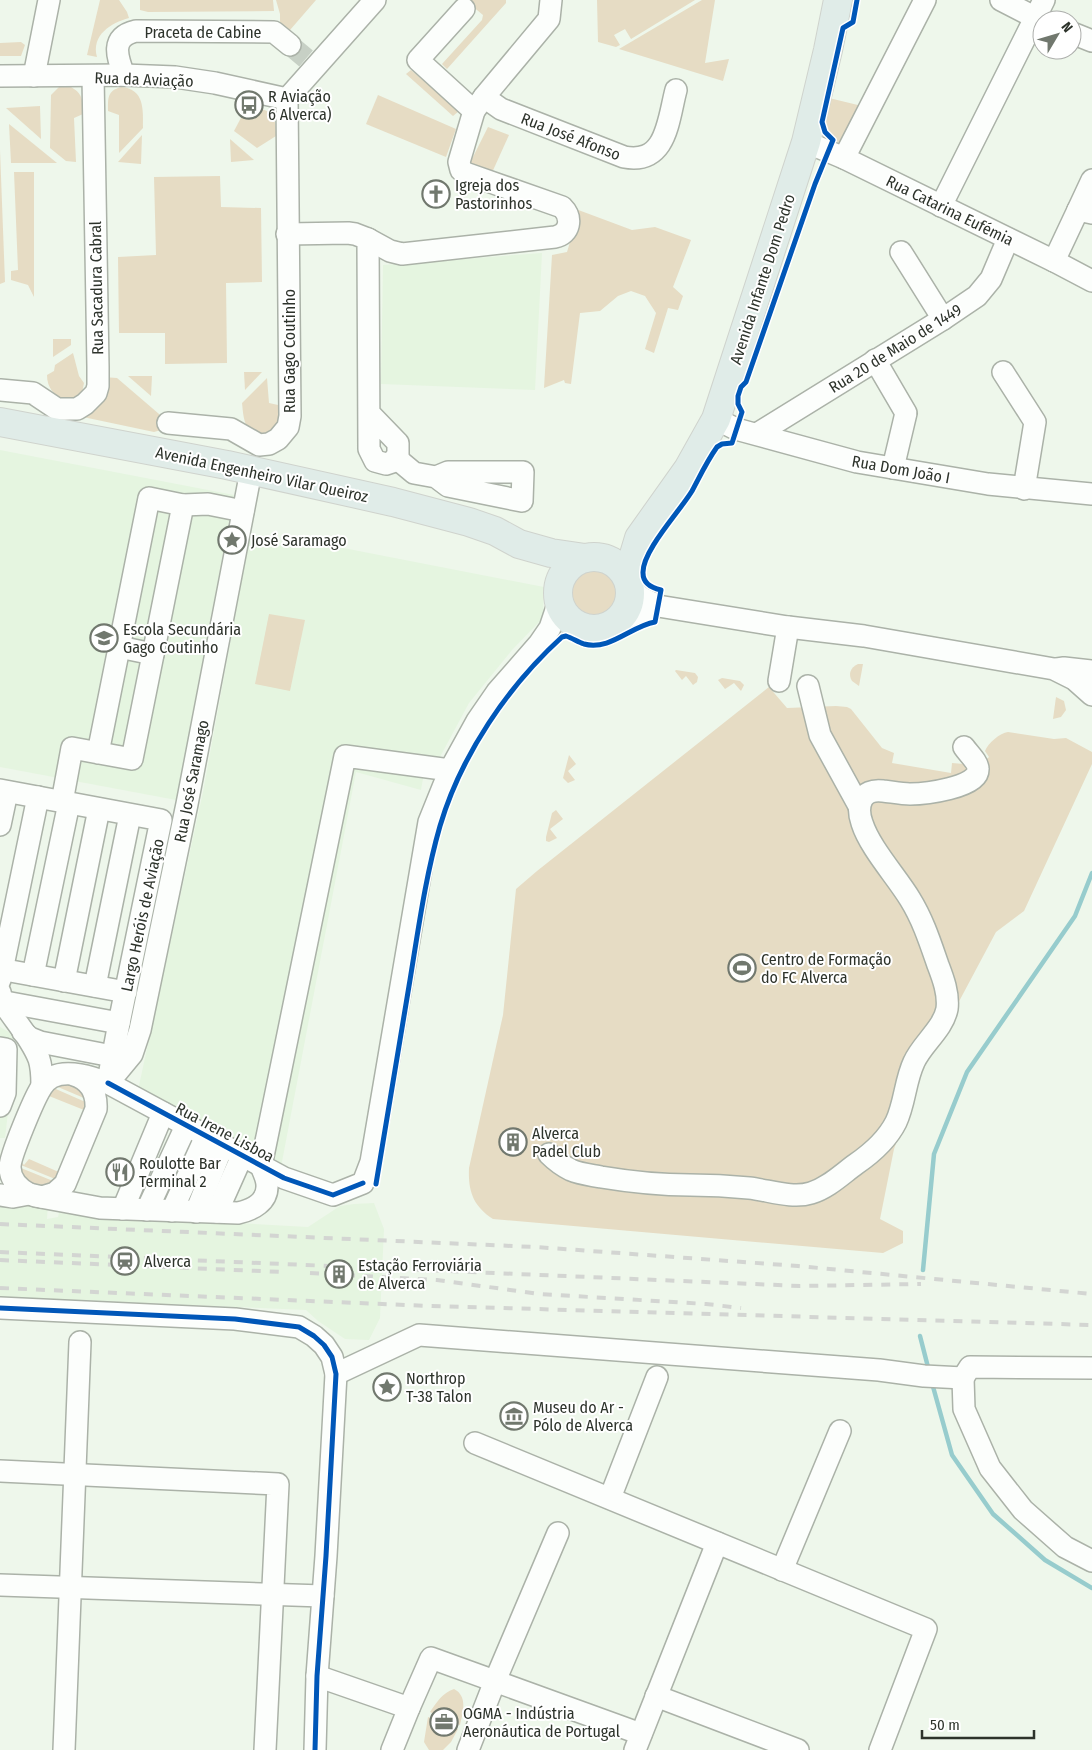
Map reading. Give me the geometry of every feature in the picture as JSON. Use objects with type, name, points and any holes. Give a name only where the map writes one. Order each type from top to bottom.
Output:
[{"type":"main road","name":"Avenida Infante Dom Pedro","points":[[629,586],[632,564],[639,538],[688,469],[716,419],[806,142],[838,0]]},
{"type":"main road","name":"Avenida Engenheiro Vilar Queiroz","points":[[0,422],[251,471],[393,502],[495,531],[519,544],[558,555],[591,558]]},
{"type":"main road","name":"Avenida Infante Dom Pedro","points":[[591,558],[618,552],[639,538]]},
{"type":"main road","name":"Avenida Engenheiro Vilar Queiroz","points":[[519,544],[544,566],[550,574],[558,595]]},
{"type":"main road","points":[[591,558],[607,560],[617,565],[624,573],[629,586],[630,594],[624,615],[607,627],[597,629],[587,629],[569,619],[562,610],[558,595],[561,579],[567,570],[575,562],[591,558]]},
{"type":"street","points":[[34,76],[49,0]]},
{"type":"street","points":[[375,0],[312,64],[287,100],[287,234],[355,234],[390,251],[402,254],[562,236],[566,231]]},
{"type":"street","points":[[510,253],[555,247],[561,244],[570,223],[569,216],[562,206],[465,173],[461,170],[458,162],[479,104],[549,19],[551,0]]},
{"type":"street","points":[[844,158],[925,0]]},
{"type":"street","points":[[1001,0],[1032,10]]},
{"type":"street","name":"Rua José Afonso","points":[[464,9],[418,60],[479,104],[501,109],[624,157],[641,159],[649,156],[660,146],[676,90]]},
{"type":"street","points":[[941,206],[1032,29]]},
{"type":"street","name":"Praceta de Cabine","points":[[124,75],[117,58],[117,47],[125,36],[136,31],[274,32],[290,45]]},
{"type":"street","name":"Rua da Aviação","points":[[0,76],[124,75],[175,77],[215,83],[287,100]]},
{"type":"street","name":"Rua Sacadura Cabral","points":[[0,390],[33,393],[57,409],[77,408],[85,404],[96,393],[98,376],[93,76]]},
{"type":"street","name":"Rua Catarina Eufémia","points":[[806,142],[844,158],[1092,281]]},
{"type":"street","points":[[1054,261],[1085,211],[1092,180]]},
{"type":"street","name":"Rua Gago Coutinho","points":[[168,423],[231,429],[259,445],[269,444],[285,432],[290,416],[287,234]]},
{"type":"street","points":[[368,239],[370,454],[375,461],[381,464],[386,464],[396,458],[414,473],[436,477]]},
{"type":"street","name":"Rua 20 de Maio de 1449","points":[[757,434],[977,296],[991,278],[1008,239]]},
{"type":"street","points":[[901,252],[943,319]]},
{"type":"street","points":[[875,360],[906,413],[893,468]]},
{"type":"street","points":[[1003,372],[1035,422],[1024,489]]},
{"type":"street","name":"Rua Dom João I","points":[[716,419],[736,429],[857,462],[1024,489],[1092,494]]},
{"type":"street","name":"Rua José Saramago","points":[[108,1083],[132,1054],[140,1030],[187,804],[251,471]]},
{"type":"street","points":[[98,753],[149,498],[183,505],[208,504],[243,511]]},
{"type":"street","points":[[33,975],[65,803],[72,748],[132,760],[183,505]]},
{"type":"street","points":[[629,586],[642,598],[658,606],[788,627],[864,636],[1054,669],[1092,670]]},
{"type":"street","points":[[261,1166],[345,756],[450,770],[477,721],[550,628],[558,595]]},
{"type":"street","points":[[616,622],[637,612],[658,606]]},
{"type":"street","points":[[779,681],[788,627]]},
{"type":"street","points":[[119,647],[153,654]]},
{"type":"street","points":[[1054,669],[1074,679],[1092,695]]},
{"type":"street","points":[[808,686],[820,735],[859,806]]},
{"type":"street","points":[[548,1154],[572,1170],[630,1182],[664,1185],[714,1185],[777,1193],[808,1194],[820,1190],[865,1158],[890,1133],[902,1107],[913,1063],[942,1021],[946,1009],[946,991],[925,927],[911,900],[864,829],[859,806],[863,798],[872,792],[881,790],[910,794],[933,792],[949,789],[971,780],[977,775],[978,770],[976,763],[964,747]]},
{"type":"street","name":"Rua Irene Lisboa","points":[[42,1086],[46,1081],[58,1075],[71,1074],[94,1078],[108,1083],[284,1178],[333,1195],[363,1183],[371,1162],[429,822],[450,770]]},
{"type":"street","points":[[0,825],[4,791]]},
{"type":"street","name":"Largo Heróis de Aviação","points":[[4,791],[161,820],[108,1083]]},
{"type":"street","points":[[38,797],[1,973],[33,975],[126,992]]},
{"type":"street","points":[[64,981],[99,809]]},
{"type":"street","points":[[95,986],[130,815]]},
{"type":"street","points":[[1,998],[119,1023]]},
{"type":"street","points":[[1,998],[39,1059],[42,1071],[42,1086],[5,1168],[18,1186],[32,1195]]},
{"type":"street","points":[[22,1030],[30,1038],[40,1042],[112,1056]]},
{"type":"street","points":[[0,1048],[6,1049],[5,1093],[0,1106]]},
{"type":"street","points":[[71,1074],[84,1080],[93,1090],[96,1102],[94,1116]]},
{"type":"street","points":[[0,1195],[42,1196],[55,1193],[65,1184],[108,1083]]},
{"type":"street","points":[[123,1209],[163,1113]]},
{"type":"street","points":[[147,1210],[186,1126]]},
{"type":"street","points":[[172,1211],[214,1141]]},
{"type":"street","points":[[196,1212],[214,1141]]},
{"type":"street","points":[[217,1212],[242,1156]]},
{"type":"street","name":"Rua Irene Lisboa","points":[[32,1195],[100,1208],[238,1213],[249,1211],[262,1200],[267,1185],[261,1166]]},
{"type":"street","points":[[0,1308],[226,1318],[299,1327],[324,1345],[332,1357],[336,1374],[317,1676],[315,1750]]},
{"type":"street","points":[[336,1374],[419,1335],[879,1370],[942,1377],[970,1367],[1092,1368]]},
{"type":"street","points":[[64,1750],[80,1342]]},
{"type":"street","points":[[610,1498],[657,1376]]},
{"type":"street","points":[[942,1377],[964,1409],[990,1468],[1023,1510],[1065,1546],[1092,1561]]},
{"type":"street","points":[[782,1570],[840,1431]]},
{"type":"street","points":[[475,1443],[926,1629],[880,1750]]},
{"type":"street","points":[[0,1471],[278,1484],[264,1750]]},
{"type":"street","points":[[468,1750],[495,1681],[558,1534]]},
{"type":"street","points":[[392,1750],[432,1658],[495,1681],[638,1742],[717,1543]]},
{"type":"street","points":[[0,1585],[323,1596]]},
{"type":"street","points":[[317,1676],[409,1708]]},
{"type":"street","points":[[656,1696],[798,1750]]},
{"type":"shaded area","points":[[100,0],[119,0],[129,18],[116,23],[104,31],[97,42],[97,57],[87,55]]},
{"type":"shaded area","points":[[140,0],[273,0],[274,11],[148,12],[140,10]]},
{"type":"shaded area","points":[[276,0],[316,0],[290,30],[280,27],[280,14]]},
{"type":"shaded area","points":[[465,0],[506,0],[506,3],[447,69],[442,64],[482,20],[483,15]]},
{"type":"shaded area","points":[[597,0],[695,0],[631,39],[625,29],[614,35],[620,45],[616,47],[598,42]]},
{"type":"shaded area","points":[[702,0],[715,0],[705,63],[729,59],[723,81],[619,49]]},
{"type":"shaded area","points":[[21,42],[25,45],[21,56],[0,56],[0,43]]},
{"type":"shaded area","points":[[411,70],[459,111],[453,116],[406,74]]},
{"type":"shaded area","points":[[69,86],[80,94],[83,105],[83,114],[74,118],[76,162],[66,161],[50,148],[51,95],[59,87]]},
{"type":"shaded area","points":[[121,87],[135,92],[139,96],[143,128],[119,153],[119,115],[108,111],[108,102],[111,93]]},
{"type":"shaded area","points":[[378,95],[456,129],[446,157],[366,124]]},
{"type":"shaded area","points":[[829,98],[862,106],[842,143],[834,140],[826,131],[825,119]]},
{"type":"shaded area","points":[[40,106],[41,139],[6,108]]},
{"type":"shaded area","points":[[252,108],[264,110],[272,115],[276,129],[276,136],[257,148],[234,131],[243,114]]},
{"type":"shaded area","points":[[9,124],[57,163],[11,163]]},
{"type":"shaded area","points":[[488,127],[509,135],[490,177],[468,167]]},
{"type":"shaded area","points":[[142,135],[141,164],[118,162]]},
{"type":"shaded area","points":[[230,139],[254,160],[231,162]]},
{"type":"shaded area","points":[[0,150],[5,282],[0,284]]},
{"type":"shaded area","points":[[14,172],[34,172],[34,297],[28,285],[11,280],[11,271],[18,270]]},
{"type":"shaded area","points":[[220,176],[221,207],[261,208],[262,282],[226,283],[227,363],[165,364],[165,333],[119,333],[118,257],[156,255],[154,177]]},
{"type":"shaded area","points":[[573,208],[632,230],[655,227],[691,240],[673,287],[683,296],[678,310],[668,308],[654,353],[645,349],[656,313],[645,296],[631,291],[618,296],[600,311],[580,313],[571,384],[565,383],[564,380],[544,388],[552,255],[567,252],[574,229]]},
{"type":"shaded area","points":[[542,253],[535,390],[381,384],[383,265]]},
{"type":"shaded area","points":[[53,339],[71,339],[71,345],[53,357]]},
{"type":"shaded area","points":[[73,353],[79,376],[84,383],[81,398],[65,401],[52,391],[48,384],[47,375],[54,371],[55,365]]},
{"type":"shaded area","points":[[244,372],[262,372],[245,390]]},
{"type":"shaded area","points":[[128,376],[152,376],[151,396]]},
{"type":"shaded area","points":[[103,377],[117,378],[159,414],[163,418],[161,430],[154,432],[83,417]]},
{"type":"shaded area","points":[[267,378],[269,403],[278,405],[278,420],[277,425],[272,431],[265,434],[257,434],[250,430],[246,424],[242,403]]},
{"type":"shaded area","name":"Escola Secundária Gago Coutinho","points":[[0,450],[234,495],[176,800],[0,767]]},
{"type":"shaded area","points":[[249,540],[280,545],[328,545],[544,587],[543,618],[512,650],[469,703],[440,757],[426,762],[421,790],[356,772],[281,1167],[138,1090],[203,792]]},
{"type":"shaded area","points":[[594,567],[604,569],[612,575],[618,583],[620,593],[618,603],[612,611],[604,617],[594,619],[584,617],[576,611],[570,603],[568,593],[570,583],[576,575],[584,569]]},
{"type":"shaded area","points":[[269,614],[305,620],[290,691],[255,684]]},
{"type":"shaded area","points":[[858,664],[863,664],[859,686],[852,681],[850,676],[850,671]]},
{"type":"shaded area","points":[[676,670],[695,673],[698,677],[697,682],[693,685],[686,676],[682,680]]},
{"type":"shaded area","points":[[722,678],[740,681],[744,685],[741,691],[734,683],[725,689],[718,680]]},
{"type":"shaded area","name":"Centro de Formação do FC Alverca","points":[[769,687],[787,708],[836,706],[851,709],[882,748],[894,753],[892,763],[951,773],[952,763],[964,764],[971,773],[989,757],[985,751],[991,742],[1001,734],[1008,732],[1054,739],[1066,738],[1092,752],[1092,764],[1024,911],[996,932],[922,1071],[894,1149],[880,1219],[903,1231],[903,1243],[883,1253],[493,1219],[481,1209],[473,1197],[469,1168],[503,1015],[516,889]]},
{"type":"shaded area","points":[[1056,697],[1064,701],[1066,710],[1061,717],[1053,719]]},
{"type":"shaded area","points":[[569,755],[576,764],[568,771],[575,780],[568,783],[563,778]]},
{"type":"shaded area","points":[[556,810],[563,819],[550,829],[557,838],[549,842],[546,841],[546,837],[552,813]]},
{"type":"shaded area","points":[[0,1027],[9,1032],[16,1043],[5,1138],[0,1138]]},
{"type":"shaded area","points":[[70,1080],[91,1101],[51,1084]]},
{"type":"shaded area","points":[[49,1086],[90,1104],[89,1112],[44,1094]]},
{"type":"shaded area","points":[[17,1157],[24,1165],[29,1159],[61,1173],[60,1181],[16,1163]]},
{"type":"shaded area","points":[[16,1166],[58,1183],[31,1189]]},
{"type":"shaded area","points":[[0,1202],[48,1204],[47,1219],[58,1217],[59,1213],[308,1227],[340,1206],[374,1203],[384,1229],[380,1318],[369,1340],[345,1339],[318,1321],[306,1310],[142,1303],[138,1307],[0,1301]]},
{"type":"shaded area","points":[[454,1689],[463,1700],[460,1725],[450,1721],[445,1714],[440,1717],[430,1712],[443,1695]]},
{"type":"shaded area","points":[[428,1717],[438,1721],[440,1727],[443,1728],[448,1725],[458,1729],[451,1742],[443,1750],[429,1750],[424,1742]]},
{"type":"waterway","points":[[923,1270],[934,1154],[967,1072],[1075,916],[1092,873]]},
{"type":"waterway","points":[[920,1336],[929,1371]]},
{"type":"waterway","points":[[932,1383],[952,1455],[993,1514],[1045,1560],[1092,1588]]},
{"type":"tunnel","points":[[290,45],[309,61]]},
{"type":"railway","points":[[0,1224],[536,1247],[798,1266],[1092,1294]]},
{"type":"railway","points":[[0,1252],[800,1286],[921,1284]]},
{"type":"railway","points":[[0,1260],[283,1272]]},
{"type":"railway","points":[[310,1273],[437,1280],[540,1294],[706,1304],[741,1308]]},
{"type":"railway","points":[[0,1288],[431,1306],[1092,1325]]},
{"type":"cycle path","points":[[376,1184],[426,885],[440,826],[449,800],[460,773],[489,723],[523,677],[562,637],[566,636],[584,644],[603,644],[646,624],[655,622],[661,590],[651,587],[646,583],[643,577],[644,564],[655,543],[692,491],[717,447],[722,444],[732,443],[742,412],[738,404],[738,396],[741,387],[746,382],[815,184],[833,140],[825,132],[822,122],[843,28],[853,22],[857,0]]},
{"type":"cycle path","points":[[108,1083],[284,1178],[333,1195],[363,1183]]},
{"type":"cycle path","points":[[0,1308],[235,1319],[299,1327],[324,1345],[332,1357],[336,1374],[317,1676],[315,1750]]},
{"type":"place","name":"R Aviação 6 Alverca)","points":[[249,105]]},
{"type":"place","name":"Igreja dos Pastorinhos","points":[[436,194]]},
{"type":"place","name":"José Saramago","points":[[232,540]]},
{"type":"place","name":"Escola Secundária Gago Coutinho","points":[[104,638]]},
{"type":"place","name":"Centro de Formação do FC Alverca","points":[[742,968]]},
{"type":"place","name":"Alverca Padel Club","points":[[513,1142]]},
{"type":"place","name":"Roulotte Bar Terminal 2","points":[[120,1172]]},
{"type":"place","name":"Alverca","points":[[125,1261]]},
{"type":"place","name":"Estação Ferroviária de Alverca","points":[[339,1274]]},
{"type":"place","name":"Northrop T-38 Talon","points":[[387,1387]]},
{"type":"place","name":"Museu do Ar - Pólo de Alverca","points":[[514,1416]]},
{"type":"place","name":"OGMA - Indústria Aeronáutica de Portugal","points":[[444,1722]]}]
